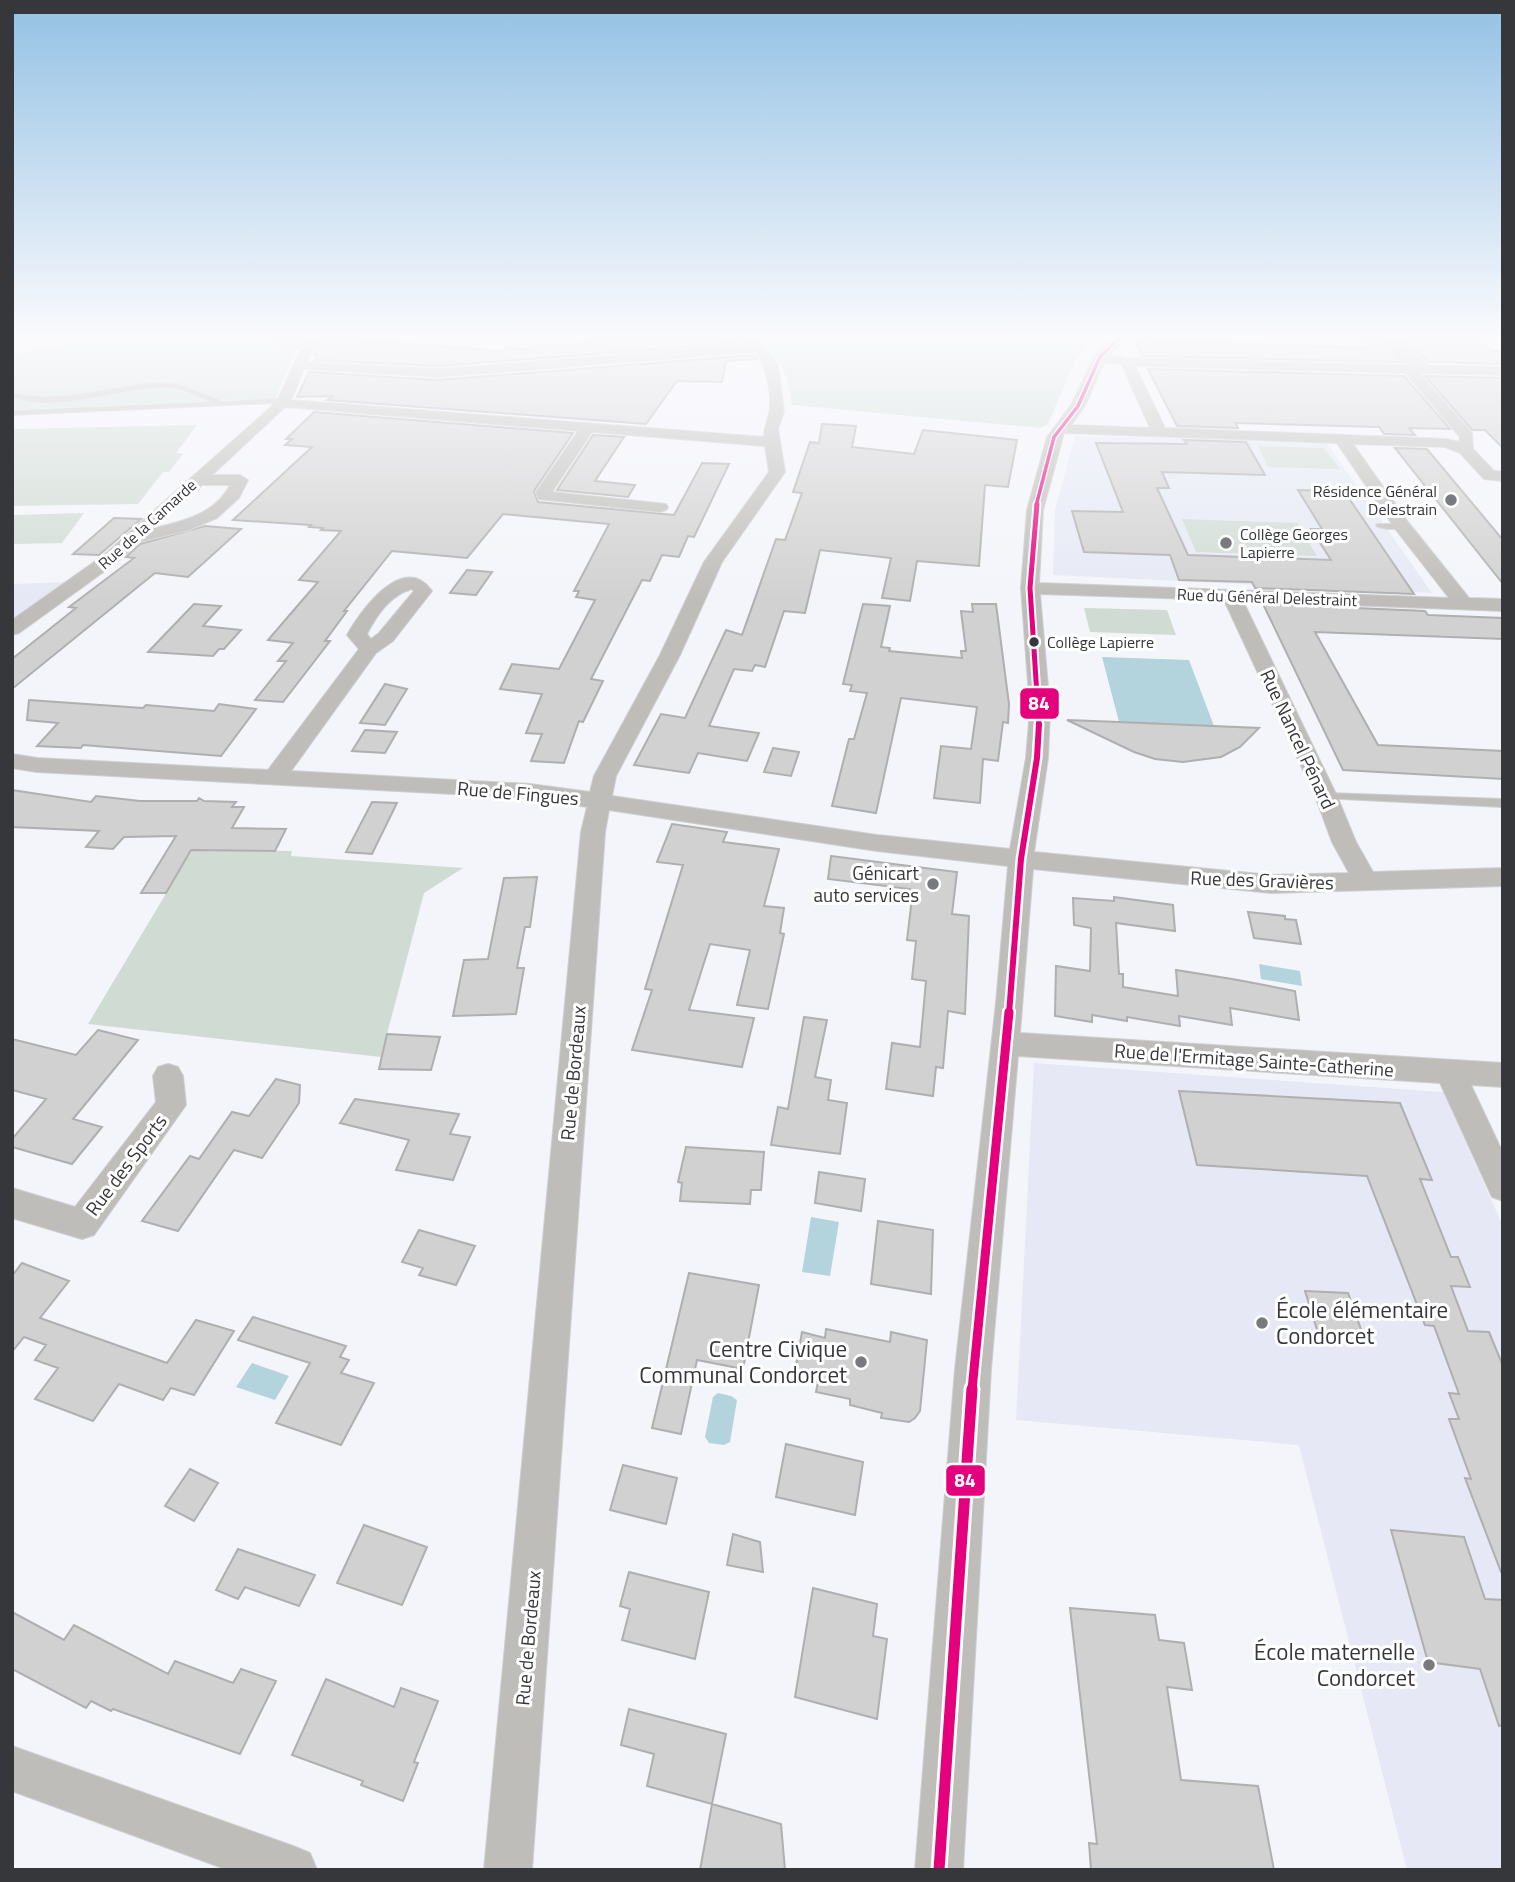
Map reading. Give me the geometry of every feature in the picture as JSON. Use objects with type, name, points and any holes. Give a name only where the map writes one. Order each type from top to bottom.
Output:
[{"type":"street","name":"Rue de la Camarde","points":[[12,629],[105,563],[258,425]]},
{"type":"street","points":[[548,425],[772,442]]},
{"type":"street","name":"Rue de Bordeaux","points":[[508,1870],[593,832],[605,776],[670,656],[713,562],[777,472],[772,442],[772,425]]},
{"type":"street","points":[[939,1870],[973,1369],[1021,859],[1037,758],[1041,710],[1030,588],[1035,510],[1054,437],[1063,425]]},
{"type":"street","points":[[1156,425],[1160,433]]},
{"type":"street","points":[[1458,425],[1467,436],[1465,450]]},
{"type":"street","points":[[587,428],[544,492],[544,496],[660,508]]},
{"type":"street","points":[[1060,429],[1447,443],[1465,450],[1497,476],[1503,490]]},
{"type":"street","points":[[1341,438],[1402,526],[1464,604]]},
{"type":"street","points":[[136,537],[199,521],[222,506],[236,491],[240,480],[196,480]]},
{"type":"street","name":"Rue du Général Delestraint","points":[[1030,588],[1503,605]]},
{"type":"street","name":"Rue Nancel Pénard","points":[[1231,596],[1366,882]]},
{"type":"street","points":[[275,777],[369,649]]},
{"type":"street","name":"Rue de Fingues","points":[[12,761],[37,765],[530,791],[877,843],[1021,859]]},
{"type":"street","name":"Rue des Gravières","points":[[1021,859],[1271,884],[1503,877]]},
{"type":"street","name":"Rue de l'Ermitage Sainte-Catherine","points":[[1004,1044],[1503,1075]]},
{"type":"street","points":[[1450,1072],[1503,1187]]},
{"type":"street","name":"Rue des Sports","points":[[12,1203],[82,1224],[171,1105],[168,1076]]},
{"type":"street","points":[[12,1768],[293,1870]]},
{"type":"lane","points":[[1380,526],[1402,526]]},
{"type":"lane","points":[[1326,796],[1503,803]]},
{"type":"shaded area","points":[[197,425],[176,453],[183,454],[169,472],[163,472],[138,504],[12,506],[12,429]]},
{"type":"shaded area","points":[[1006,425],[1046,425],[1040,428]]},
{"type":"shaded area","name":"Collège Georges Lapierre","points":[[1075,436],[1326,442],[1432,593],[1053,575],[1055,510]]},
{"type":"shaded area","points":[[1258,446],[1324,448],[1340,469],[1268,467]]},
{"type":"shaded area","points":[[84,513],[62,543],[12,544],[12,515]]},
{"type":"shaded area","points":[[1182,519],[1297,523],[1317,556],[1196,552]]},
{"type":"shaded area","points":[[69,582],[12,620],[12,584]]},
{"type":"shaded area","points":[[1084,608],[1167,610],[1176,635],[1090,632]]},
{"type":"shaded area","points":[[192,850],[292,851],[291,856],[463,868],[424,893],[381,1057],[88,1024]]},
{"type":"shaded area","name":"École élémentaire Condorcet","points":[[1034,1063],[1443,1092],[1503,1226],[1503,1870],[1407,1870],[1299,1445],[1016,1420]]},
{"type":"water","points":[[1102,657],[1189,660],[1214,726],[1119,722]]},
{"type":"water","points":[[1259,964],[1300,971],[1302,986],[1261,979]]},
{"type":"water","points":[[811,1217],[839,1222],[830,1276],[802,1272]]},
{"type":"water","points":[[252,1363],[289,1376],[275,1400],[236,1387]]},
{"type":"water","points":[[718,1393],[737,1400],[730,1442],[724,1445],[709,1443],[705,1437],[713,1397]]},
{"type":"building","points":[[301,425],[472,425],[573,433],[534,491],[538,502],[674,515],[702,463],[729,464],[694,537],[688,536],[679,557],[662,555],[650,581],[642,580],[591,679],[603,681],[583,722],[579,721],[564,763],[531,761],[542,734],[526,733],[542,694],[500,689],[512,664],[559,669],[595,600],[576,597],[579,591],[574,591],[609,524],[503,514],[467,558],[392,551],[344,611],[347,611],[325,641],[330,641],[283,702],[255,700],[286,661],[278,661],[293,643],[268,640],[318,582],[299,580],[341,531],[321,530],[323,528],[309,527],[311,525],[233,520],[312,447],[285,445],[292,439],[286,439]]},
{"type":"building","points":[[822,425],[856,426],[852,447],[914,454],[923,430],[1017,440],[1008,487],[985,485],[979,566],[917,561],[910,601],[882,598],[891,558],[820,550],[805,613],[784,611],[765,667],[755,665],[752,671],[734,669],[709,726],[759,733],[747,761],[698,753],[689,773],[634,765],[661,714],[685,718],[726,630],[742,635],[776,539],[785,540],[802,493],[793,492],[810,442],[819,443]]},
{"type":"building","points":[[1236,425],[1238,428],[1177,426]]},
{"type":"building","points":[[1301,425],[1446,425],[1450,429],[1409,428],[1415,435],[1384,434],[1379,427]]},
{"type":"building","points":[[1467,425],[1503,425],[1503,448],[1485,430],[1472,430]]},
{"type":"building","points":[[593,435],[624,437],[595,481],[635,485],[628,497],[557,490]]},
{"type":"building","points":[[1184,440],[1246,442],[1265,475],[1162,472],[1169,488],[1157,488],[1188,555],[1331,560],[1311,529],[1322,529],[1298,490],[1344,491],[1414,594],[1255,588],[1252,582],[1179,580],[1170,555],[1084,552],[1072,511],[1123,512],[1096,443],[1187,444]]},
{"type":"building","name":"Résidence Général Delestrain","points":[[1395,448],[1427,449],[1503,540],[1503,584]]},
{"type":"building","points":[[114,518],[141,519],[99,555],[73,554]]},
{"type":"building","points":[[205,526],[241,529],[188,577],[155,573],[12,689],[12,659],[76,608],[69,607],[134,558],[126,557],[140,544]]},
{"type":"building","points":[[467,570],[492,572],[476,595],[450,593]]},
{"type":"building","points":[[194,604],[221,606],[203,626],[241,630],[224,649],[219,649],[213,656],[148,652]]},
{"type":"building","points":[[863,604],[890,606],[881,647],[890,648],[889,651],[962,658],[961,651],[966,651],[961,611],[973,612],[972,604],[996,604],[1009,704],[1008,723],[1003,722],[998,761],[983,759],[980,803],[934,798],[941,746],[971,749],[977,707],[901,698],[876,813],[832,806],[849,739],[854,739],[867,693],[850,691],[852,685],[843,684]]},
{"type":"building","points":[[1263,604],[1425,611],[1428,615],[1503,618],[1503,639],[1315,632],[1378,745],[1503,751],[1503,779],[1343,770]]},
{"type":"building","points":[[385,684],[407,689],[385,725],[360,723]]},
{"type":"building","points":[[29,700],[214,711],[219,704],[256,709],[221,756],[83,745],[81,748],[37,746],[58,723],[27,720]]},
{"type":"building","points":[[1067,720],[1259,728],[1240,747],[1221,757],[1183,762],[1155,759],[1134,752]]},
{"type":"building","points":[[365,730],[397,732],[385,753],[352,751]]},
{"type":"building","points":[[773,748],[799,752],[791,776],[764,772]]},
{"type":"building","points":[[12,790],[91,802],[96,796],[140,801],[197,801],[199,798],[204,801],[236,802],[232,807],[244,807],[232,828],[286,829],[275,851],[191,850],[166,893],[141,893],[176,836],[124,837],[113,849],[86,847],[99,831],[12,827]]},
{"type":"building","points":[[372,802],[397,803],[372,854],[346,852]]},
{"type":"building","points":[[672,824],[727,832],[723,842],[779,849],[764,906],[784,908],[780,933],[784,934],[768,1009],[737,1005],[750,950],[710,944],[689,1010],[754,1018],[742,1067],[632,1050],[652,990],[645,989],[683,865],[657,862]]},
{"type":"building","points":[[831,856],[957,872],[952,914],[969,916],[965,1014],[948,1011],[943,1068],[936,1067],[933,1096],[886,1089],[892,1043],[920,1047],[926,981],[912,979],[916,941],[907,940],[912,898],[909,897],[910,889],[828,879]]},
{"type":"building","points":[[537,877],[530,927],[525,927],[517,968],[524,968],[516,1014],[453,1016],[464,960],[488,959],[504,878]]},
{"type":"building","points":[[1114,897],[1173,905],[1175,931],[1116,923],[1119,974],[1123,974],[1123,987],[1178,996],[1176,970],[1238,980],[1295,991],[1299,1020],[1230,1008],[1232,1025],[1179,1016],[1180,1026],[1127,1017],[1127,1021],[1092,1015],[1092,1022],[1055,1016],[1056,966],[1090,971],[1091,928],[1074,925],[1073,898],[1114,901]]},
{"type":"building","points":[[1248,912],[1285,916],[1285,919],[1296,920],[1301,944],[1254,938]]},
{"type":"building","points":[[804,1017],[827,1020],[815,1077],[831,1080],[828,1100],[847,1103],[840,1154],[771,1145],[778,1107],[788,1109]]},
{"type":"building","points":[[98,1030],[138,1040],[73,1119],[102,1127],[72,1164],[12,1147],[12,1139],[46,1099],[12,1090],[12,1039],[76,1055]]},
{"type":"building","points":[[387,1034],[440,1037],[431,1070],[379,1069]]},
{"type":"building","points":[[276,1079],[300,1085],[299,1103],[262,1158],[234,1150],[178,1231],[142,1221],[190,1156],[199,1159],[232,1112],[249,1116]]},
{"type":"building","points":[[1179,1091],[1400,1103],[1432,1180],[1420,1179],[1451,1257],[1458,1257],[1470,1287],[1451,1286],[1468,1331],[1489,1332],[1503,1366],[1503,1572],[1465,1478],[1471,1479],[1449,1419],[1459,1419],[1449,1393],[1459,1394],[1434,1326],[1425,1325],[1367,1176],[1197,1165]]},
{"type":"building","points":[[355,1099],[459,1114],[450,1134],[470,1137],[453,1180],[396,1170],[409,1140],[340,1123]]},
{"type":"building","points":[[686,1147],[764,1152],[761,1190],[751,1190],[750,1204],[680,1201],[682,1183],[678,1182]]},
{"type":"building","points":[[819,1172],[865,1179],[861,1211],[815,1203]]},
{"type":"building","points":[[878,1221],[933,1230],[931,1294],[871,1284]]},
{"type":"building","points":[[419,1230],[475,1246],[456,1285],[419,1275],[423,1268],[402,1262]]},
{"type":"building","points":[[22,1263],[69,1281],[40,1318],[167,1363],[196,1320],[234,1331],[194,1395],[171,1388],[163,1400],[119,1384],[93,1421],[35,1399],[58,1368],[35,1360],[46,1345],[24,1337],[12,1352],[12,1276]]},
{"type":"building","points":[[689,1273],[759,1285],[743,1369],[697,1360],[681,1434],[652,1428]]},
{"type":"building","points":[[1305,1291],[1348,1293],[1363,1335],[1318,1333]]},
{"type":"building","points":[[253,1317],[346,1346],[340,1357],[349,1360],[341,1373],[374,1383],[341,1445],[276,1423],[310,1363],[238,1340]]},
{"type":"building","name":"Centre Civique Communal Condorcet","points":[[826,1329],[890,1342],[891,1332],[927,1340],[920,1411],[915,1418],[909,1422],[881,1418],[882,1413],[850,1405],[850,1399],[816,1392],[818,1382],[794,1377],[802,1332],[825,1338]]},
{"type":"building","points":[[786,1444],[863,1462],[855,1515],[776,1497]]},
{"type":"building","points":[[623,1465],[677,1478],[666,1524],[610,1510]]},
{"type":"building","points":[[190,1469],[218,1483],[194,1521],[165,1506]]},
{"type":"building","points":[[364,1525],[427,1547],[402,1605],[337,1583]]},
{"type":"building","points":[[1391,1530],[1464,1537],[1485,1599],[1503,1600],[1503,1725],[1499,1726],[1480,1669],[1428,1662]]},
{"type":"building","points":[[733,1534],[760,1542],[763,1572],[727,1565]]},
{"type":"building","points":[[238,1549],[315,1575],[299,1606],[245,1587],[238,1599],[216,1590]]},
{"type":"building","points":[[629,1572],[709,1592],[695,1659],[622,1640],[630,1609],[620,1606]]},
{"type":"building","points":[[813,1588],[877,1604],[873,1636],[887,1639],[877,1719],[795,1697]]},
{"type":"building","points":[[1070,1608],[1155,1615],[1159,1640],[1184,1643],[1192,1690],[1167,1687],[1181,1780],[1258,1786],[1274,1870],[1091,1870],[1089,1843],[1097,1844]]},
{"type":"building","points":[[12,1612],[64,1640],[74,1625],[168,1674],[175,1661],[233,1683],[241,1669],[276,1681],[240,1754],[113,1709],[111,1711],[91,1701],[86,1708],[12,1669]]},
{"type":"building","points":[[326,1679],[394,1707],[401,1688],[438,1701],[414,1762],[418,1763],[403,1801],[361,1785],[363,1781],[292,1755]]},
{"type":"building","points":[[629,1709],[726,1734],[712,1804],[647,1786],[654,1754],[621,1745]]},
{"type":"building","points":[[712,1804],[781,1824],[785,1870],[700,1870]]},
{"type":"transit line","name":"84","points":[[939,1870],[973,1369],[1010,1003],[1021,859],[1037,758],[1040,710],[1030,588],[1035,510],[1054,437],[1063,425]]},
{"type":"place","name":"Résidence Général Delestrain","points":[[1451,500]]},
{"type":"place","name":"Collège Georges Lapierre","points":[[1226,543]]},
{"type":"place","name":"Collège Lapierre","points":[[1034,642]]},
{"type":"place","name":"Génicart auto services","points":[[933,884]]},
{"type":"place","name":"École élémentaire Condorcet","points":[[1262,1323]]},
{"type":"place","name":"Centre Civique Communal Condorcet","points":[[861,1362]]},
{"type":"place","name":"École maternelle Condorcet","points":[[1429,1665]]}]
